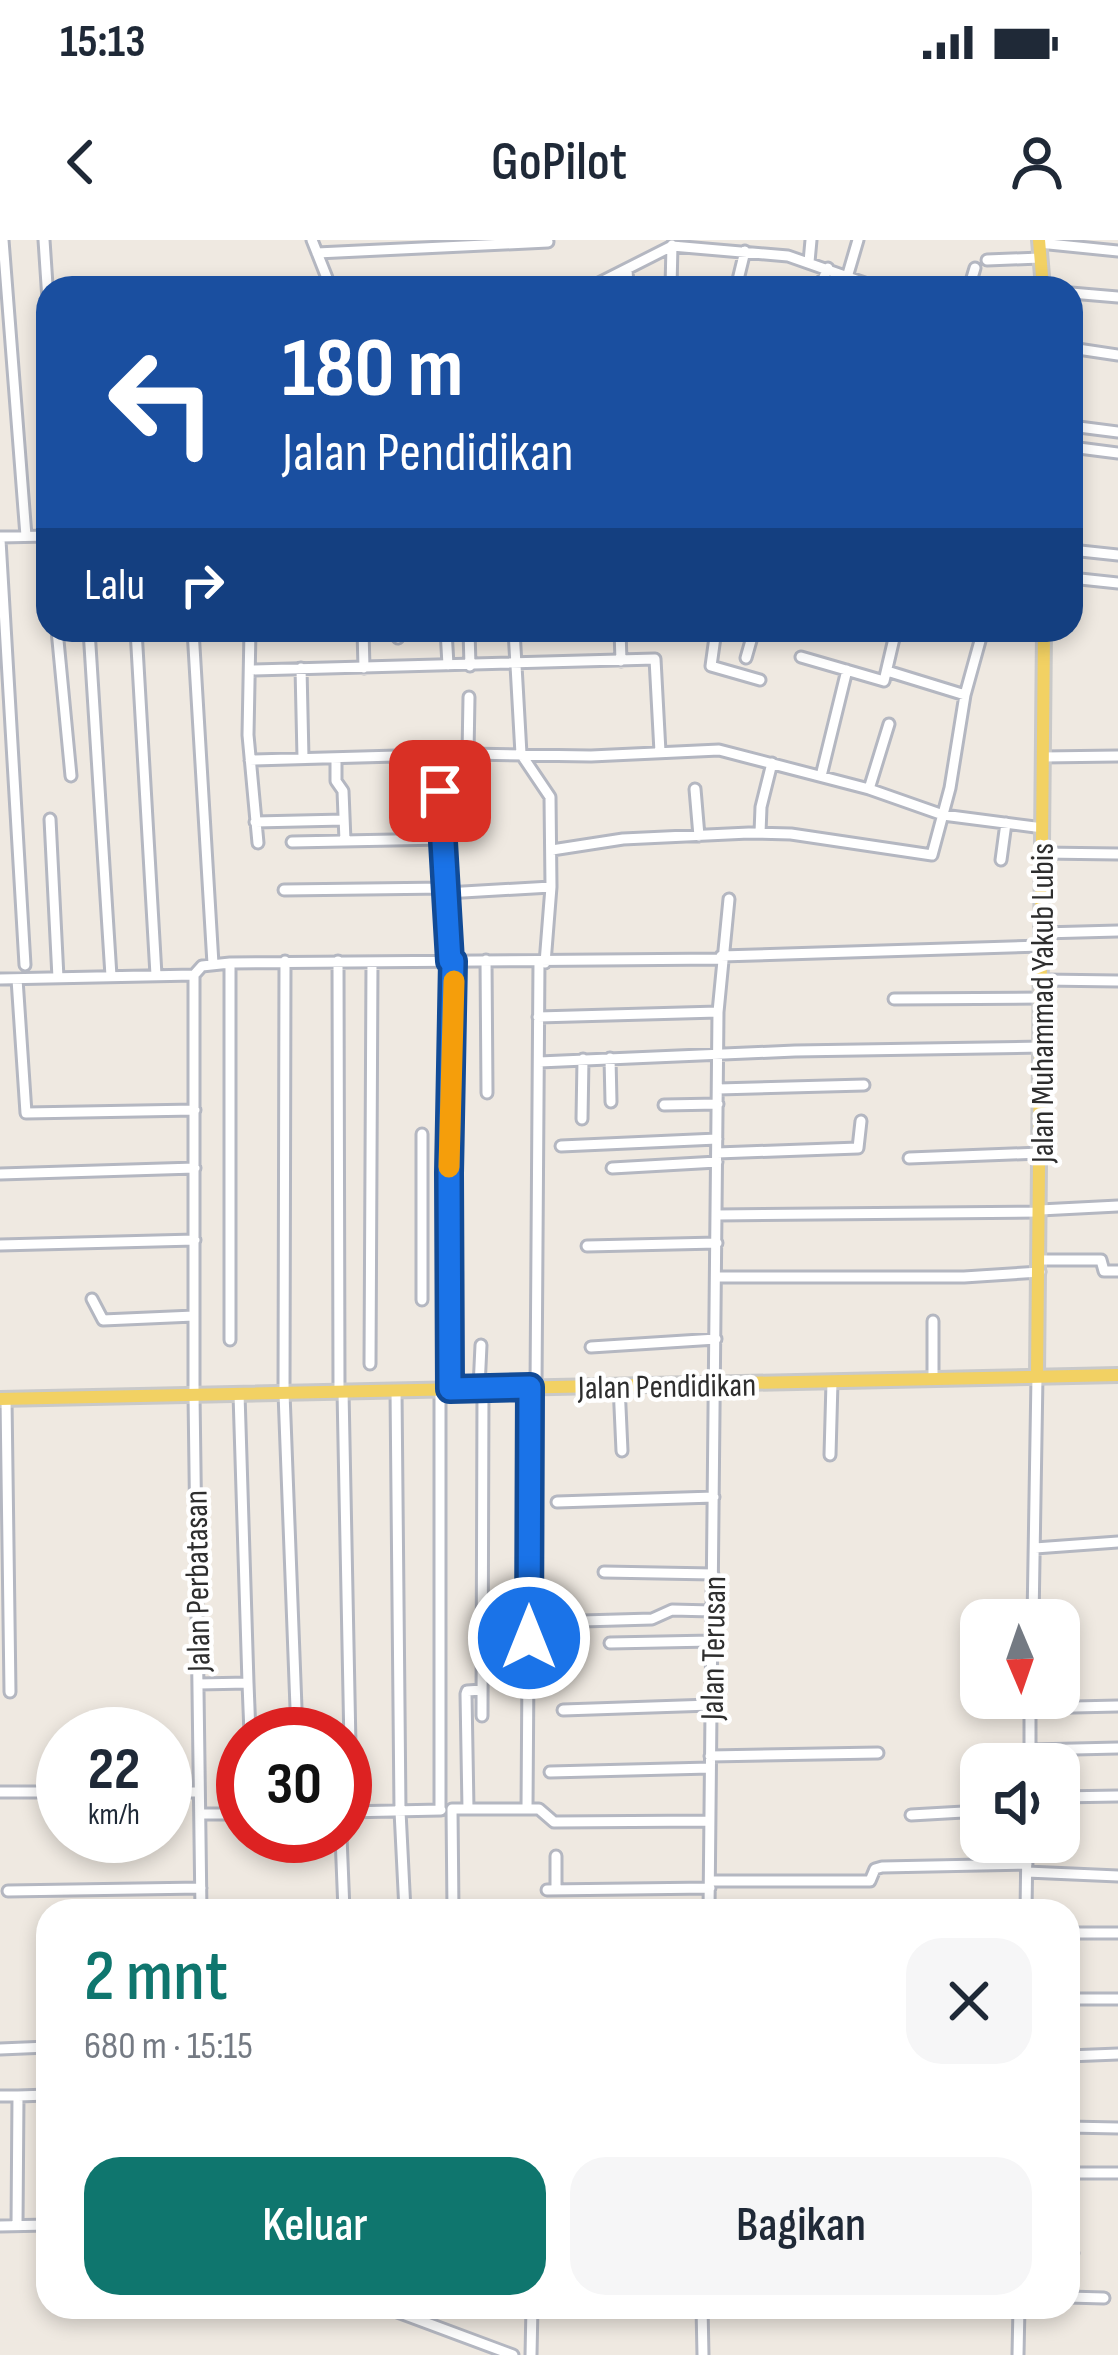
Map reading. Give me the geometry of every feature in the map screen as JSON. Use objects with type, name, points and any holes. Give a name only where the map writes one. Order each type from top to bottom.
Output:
[{"type":"main road","points":[[1039,241],[1041,276]]},
{"type":"main road","name":"Jalan Muhammad Yakub Lubis","points":[[1037,1376],[1044,642]]},
{"type":"main road","name":"Jalan Pendidikan","points":[[3,1399],[1118,1375]]},
{"type":"street","points":[[3,240],[26,536]]},
{"type":"street","points":[[44,240],[46,276]]},
{"type":"street","points":[[312,240],[326,276]]},
{"type":"street","points":[[808,262],[811,240]]},
{"type":"street","points":[[848,274],[858,240]]},
{"type":"street","points":[[1039,241],[1118,251]]},
{"type":"street","points":[[316,253],[548,242]]},
{"type":"street","points":[[612,276],[672,243],[808,262],[852,276]]},
{"type":"street","points":[[671,276],[672,243]]},
{"type":"street","points":[[739,276],[745,251]]},
{"type":"street","points":[[987,260],[1040,258]]},
{"type":"street","points":[[627,268],[627,276]]},
{"type":"street","points":[[824,276],[828,268]]},
{"type":"street","points":[[972,276],[975,268]]},
{"type":"street","points":[[1083,293],[1118,297]]},
{"type":"street","points":[[1083,350],[1118,355]]},
{"type":"street","points":[[1083,428],[1118,432]]},
{"type":"street","points":[[1083,449],[1118,453]]},
{"type":"street","points":[[25,964],[0,538],[36,537]]},
{"type":"street","points":[[1083,551],[1118,555]]},
{"type":"street","points":[[1083,579],[1118,583]]},
{"type":"street","points":[[57,642],[71,776]]},
{"type":"street","points":[[90,642],[111,976]]},
{"type":"street","points":[[137,642],[156,975]]},
{"type":"street","points":[[194,642],[214,964]]},
{"type":"street","points":[[250,642],[250,760],[258,843]]},
{"type":"street","points":[[363,642],[364,668]]},
{"type":"street","points":[[447,642],[448,665]]},
{"type":"street","points":[[469,642],[470,666]]},
{"type":"street","points":[[515,642],[521,754],[548,792],[552,850],[538,1017],[527,1808]]},
{"type":"street","points":[[620,642],[621,661]]},
{"type":"street","points":[[714,642],[711,666],[760,680]]},
{"type":"street","points":[[746,658],[751,642]]},
{"type":"street","points":[[801,657],[884,681],[893,642]]},
{"type":"street","points":[[552,850],[623,839],[760,833],[932,854],[980,642]]},
{"type":"street","points":[[251,670],[655,659],[660,752]]},
{"type":"street","points":[[302,668],[303,758]]},
{"type":"street","points":[[821,776],[847,670]]},
{"type":"street","points":[[887,671],[965,695]]},
{"type":"street","points":[[461,788],[469,697]]},
{"type":"street","points":[[868,789],[889,724]]},
{"type":"street","points":[[250,760],[719,750],[868,789],[944,815],[1042,828]]},
{"type":"street","points":[[1043,758],[1118,756]]},
{"type":"street","points":[[336,758],[345,841]]},
{"type":"street","points":[[760,833],[760,807],[772,763]]},
{"type":"street","points":[[412,789],[440,791],[452,961],[440,1810]]},
{"type":"street","points":[[695,789],[699,836]]},
{"type":"street","points":[[50,819],[58,978]]},
{"type":"street","points":[[255,822],[344,820]]},
{"type":"street","points":[[1000,860],[1006,823]]},
{"type":"street","points":[[292,842],[444,839]]},
{"type":"street","points":[[1042,853],[1118,854]]},
{"type":"street","points":[[284,890],[551,887]]},
{"type":"street","name":"Jalan Terusan","points":[[709,1899],[718,1012],[729,899]]},
{"type":"street","points":[[0,979],[194,975],[202,966],[230,963],[721,957],[1043,940],[1118,931]]},
{"type":"street","points":[[486,959],[487,1093]]},
{"type":"street","points":[[338,961],[349,1707]]},
{"type":"street","points":[[285,962],[284,1393],[296,1707]]},
{"type":"street","points":[[370,1364],[372,962]]},
{"type":"street","points":[[230,963],[230,1340]]},
{"type":"street","name":"Jalan Perbatasan","points":[[194,975],[201,1899]]},
{"type":"street","points":[[16,979],[26,1114],[196,1110]]},
{"type":"street","points":[[1042,980],[1118,981]]},
{"type":"street","points":[[894,1000],[1042,998]]},
{"type":"street","points":[[538,1017],[718,1012]]},
{"type":"street","points":[[538,1062],[1042,1047]]},
{"type":"street","points":[[610,1058],[611,1102]]},
{"type":"street","points":[[583,1059],[583,1119]]},
{"type":"street","points":[[718,1089],[864,1085]]},
{"type":"street","points":[[664,1105],[718,1104]]},
{"type":"street","points":[[612,1168],[858,1148],[861,1121]]},
{"type":"street","points":[[422,1134],[422,1300]]},
{"type":"street","points":[[561,1146],[717,1139]]},
{"type":"street","points":[[909,1158],[1040,1153]]},
{"type":"street","points":[[0,1174],[195,1168]]},
{"type":"street","points":[[717,1215],[1118,1206]]},
{"type":"street","points":[[0,1245],[194,1240]]},
{"type":"street","points":[[587,1246],[717,1244]]},
{"type":"street","points":[[716,1277],[964,1277],[1101,1259],[1104,1271],[1118,1271]]},
{"type":"street","points":[[421,1273],[450,1273]]},
{"type":"street","points":[[92,1298],[104,1320],[194,1316]]},
{"type":"street","points":[[933,1321],[933,1379]]},
{"type":"street","points":[[591,1347],[716,1339]]},
{"type":"street","points":[[481,1345],[482,1716]]},
{"type":"street","points":[[1034,1599],[1037,1376]]},
{"type":"street","points":[[830,1454],[832,1382]]},
{"type":"street","points":[[619,1385],[622,1451]]},
{"type":"street","points":[[396,1390],[404,1899]]},
{"type":"street","points":[[239,1394],[249,1707]]},
{"type":"street","points":[[3,1399],[10,1692]]},
{"type":"street","points":[[557,1502],[714,1497]]},
{"type":"street","points":[[1035,1551],[1118,1542]]},
{"type":"street","points":[[604,1572],[712,1574]]},
{"type":"street","points":[[582,1621],[652,1619],[672,1610],[712,1611]]},
{"type":"street","points":[[610,1643],[712,1640]]},
{"type":"street","points":[[198,1684],[248,1683]]},
{"type":"street","points":[[469,1809],[466,1694],[467,1690],[482,1690]]},
{"type":"street","points":[[563,1710],[711,1705]]},
{"type":"street","points":[[1080,1705],[1118,1706]]},
{"type":"street","points":[[1080,1749],[1118,1748]]},
{"type":"street","points":[[550,1772],[878,1753]]},
{"type":"street","points":[[0,1792],[36,1792]]},
{"type":"street","points":[[192,1792],[199,1792]]},
{"type":"street","points":[[1080,1797],[1118,1796]]},
{"type":"street","points":[[372,1812],[527,1808],[539,1809],[554,1822],[709,1821]]},
{"type":"street","points":[[452,1809],[453,1899]]},
{"type":"street","points":[[911,1815],[960,1812]]},
{"type":"street","points":[[200,1814],[216,1814]]},
{"type":"street","points":[[556,1856],[552,1890],[870,1881],[875,1869],[882,1867],[1027,1868],[1118,1876]]},
{"type":"street","points":[[342,1863],[344,1899]]},
{"type":"street","points":[[1026,1899],[1027,1863]]},
{"type":"street","points":[[8,1891],[201,1888]]},
{"type":"street","points":[[1080,1933],[1118,1933]]},
{"type":"street","points":[[1080,1999],[1118,2000]]},
{"type":"street","points":[[0,2049],[36,2048]]},
{"type":"street","points":[[1080,2056],[1118,2054]]},
{"type":"street","points":[[0,2096],[36,2095]]},
{"type":"street","points":[[17,2225],[19,2096]]},
{"type":"street","points":[[1080,2127],[1118,2128]]},
{"type":"street","points":[[1080,2173],[1118,2173]]},
{"type":"street","points":[[0,2225],[36,2225]]},
{"type":"street","points":[[1080,2297],[1104,2298]]},
{"type":"street","points":[[416,2319],[513,2355]]},
{"type":"street","points":[[531,2355],[532,2319]]},
{"type":"street","points":[[702,2319],[703,2355]]},
{"type":"street","points":[[1018,2319],[1018,2355]]},
{"type":"slow traffic","points":[[449,1167],[454,981]]},
{"type":"route","points":[[440,791],[454,1014],[450,1389],[530,1387],[529,1638]]}]
